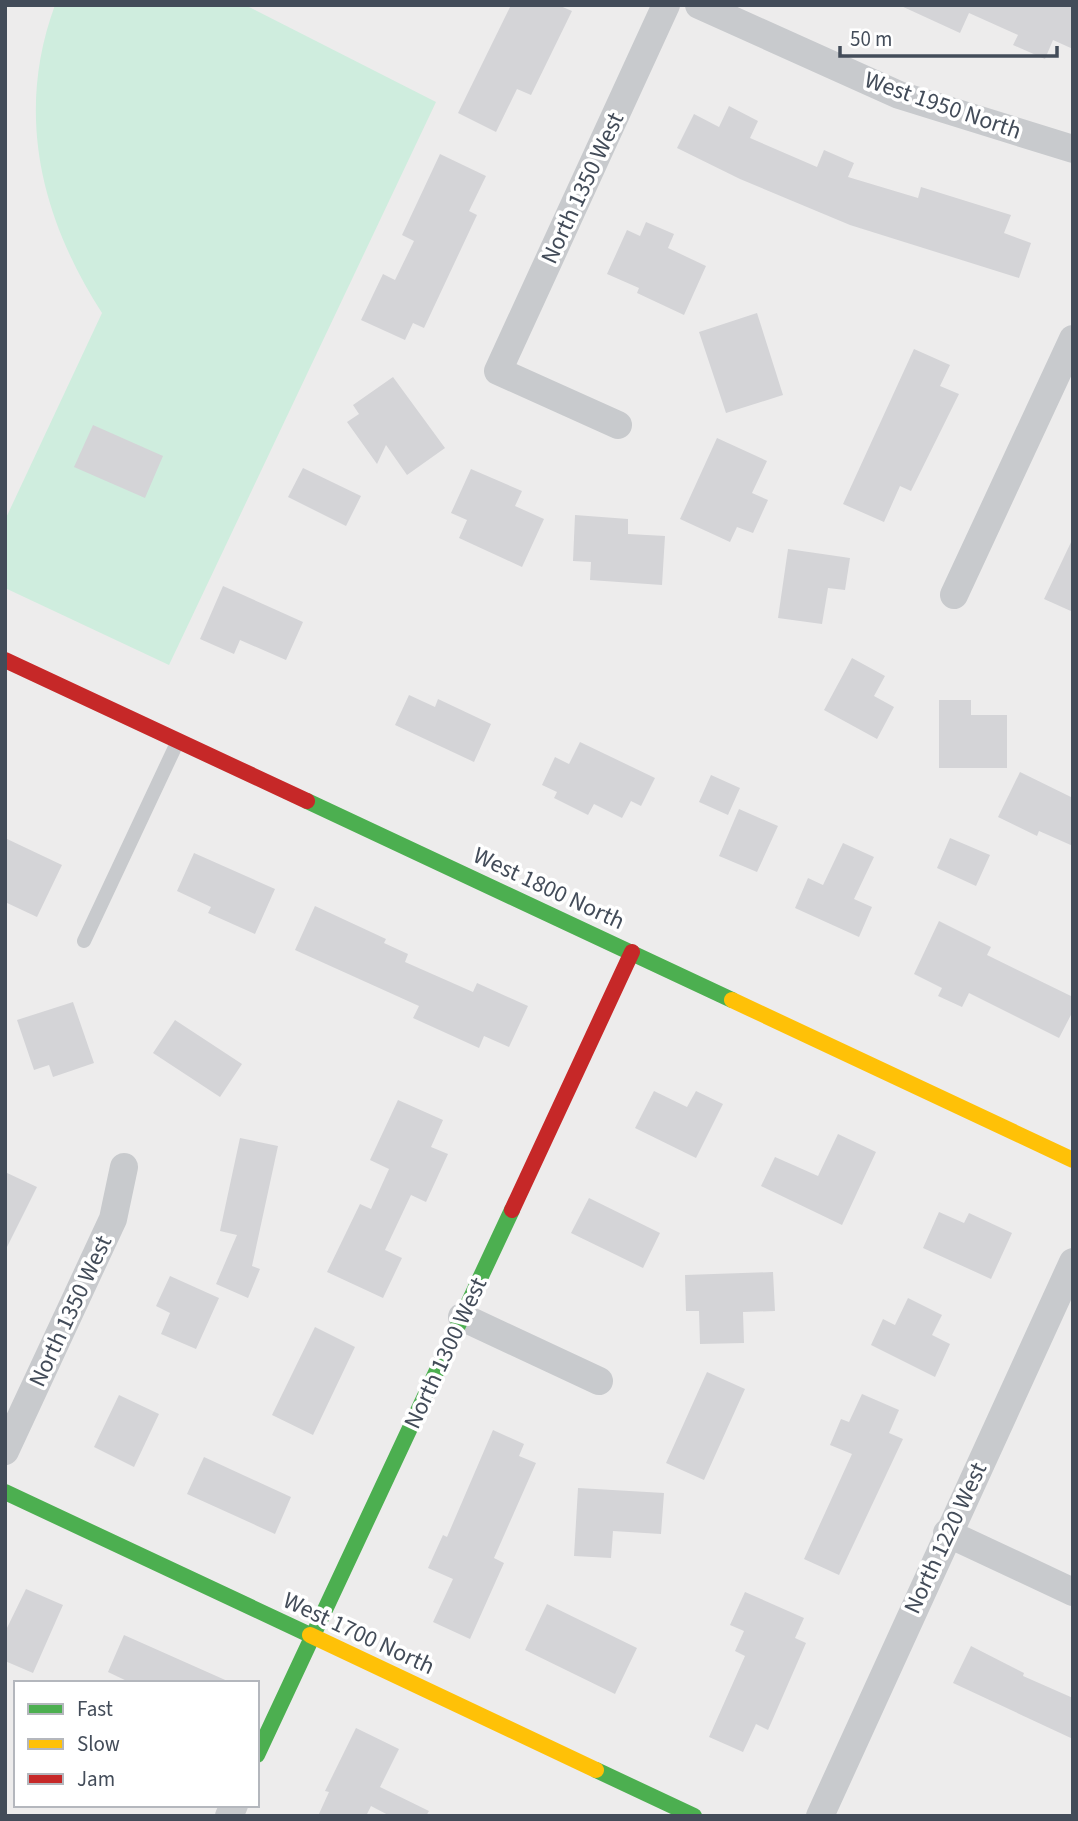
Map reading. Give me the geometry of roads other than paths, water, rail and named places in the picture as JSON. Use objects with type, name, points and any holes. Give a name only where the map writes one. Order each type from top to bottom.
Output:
[{"type":"street","name":"North 1350 West","points":[[618,425],[498,370],[666,5]]},
{"type":"street","name":"West 1950 North","points":[[699,5],[900,95],[1073,149]]},
{"type":"street","points":[[954,595],[1073,339]]},
{"type":"street","name":"West 1800 North","points":[[5,660],[1073,1160]]},
{"type":"street","name":"North 1300 West","points":[[259,1751],[632,952]]},
{"type":"street","name":"North 1350 West","points":[[5,1451],[113,1219],[124,1167]]},
{"type":"street","name":"North 1220 West","points":[[820,1816],[1073,1262]]},
{"type":"street","points":[[462,1317],[599,1381]]},
{"type":"street","name":"West 1700 North","points":[[5,1492],[694,1816]]},
{"type":"street","points":[[947,1533],[1073,1592]]},
{"type":"lane","points":[[84,941],[178,740]]}]
